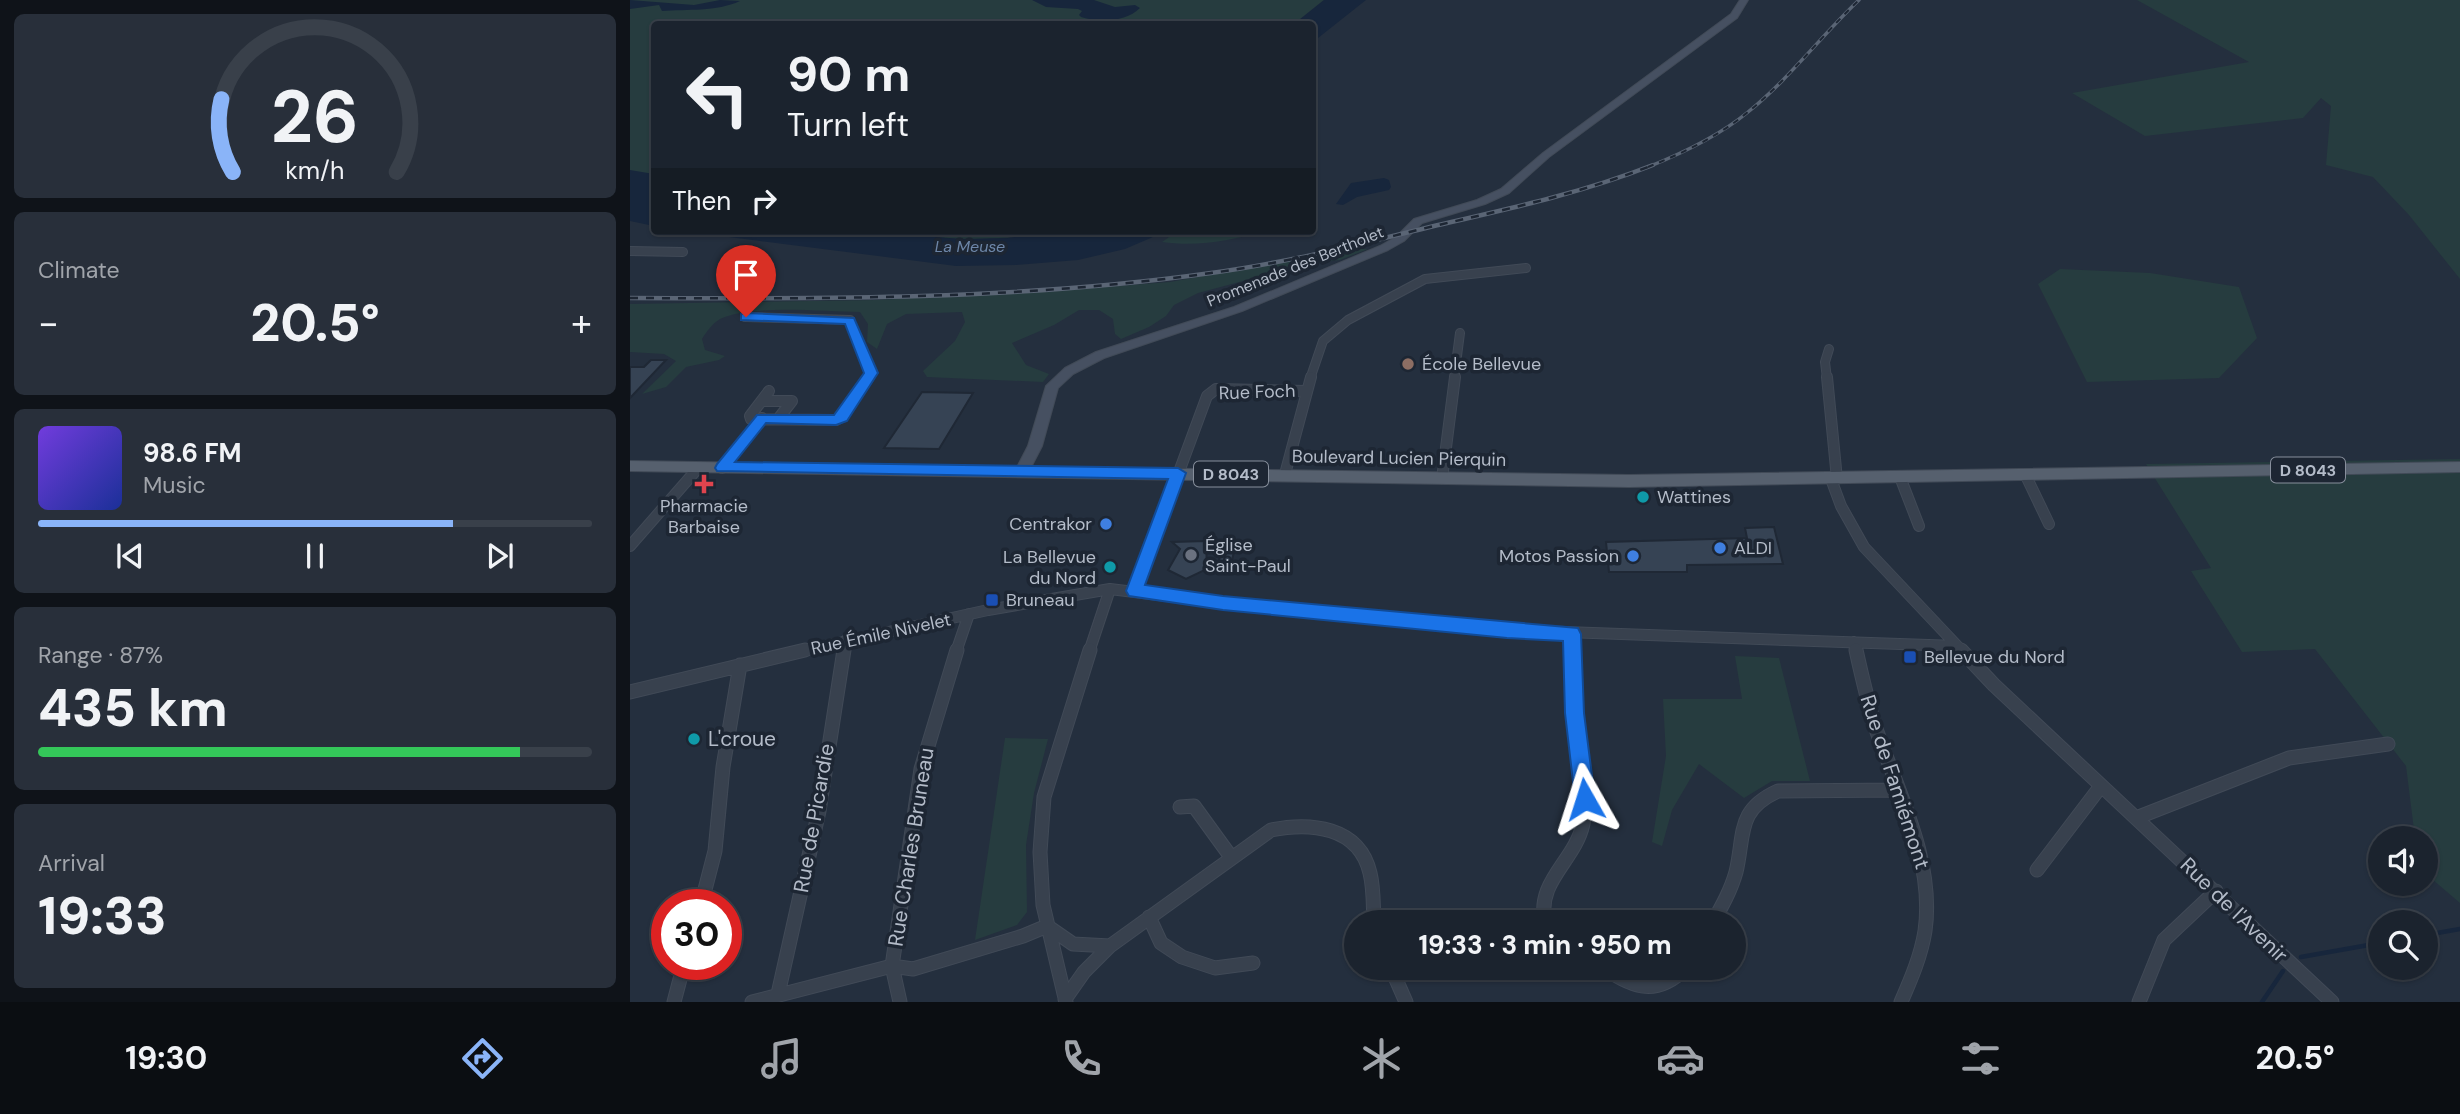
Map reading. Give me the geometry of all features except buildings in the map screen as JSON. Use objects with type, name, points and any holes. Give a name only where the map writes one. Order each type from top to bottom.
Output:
[{"type":"main road","name":"Boulevard Lucien Pierquin","points":[[630,466],[1285,474],[1442,479],[1834,479]]},
{"type":"main road","name":"D 8043","points":[[1834,479],[2460,467]]},
{"type":"street","name":"Promenade des Bertholet","points":[[1021,472],[1035,446],[1052,386],[1069,372],[1100,355],[1238,309],[1392,245],[1418,221],[1500,194],[1546,155],[1709,36],[1734,16],[1744,0]]},
{"type":"street","points":[[630,251],[683,252]]},
{"type":"street","points":[[1285,474],[1306,391],[1323,341],[1348,320],[1425,279],[1526,268]]},
{"type":"street","points":[[746,317],[850,320],[871,373],[841,418],[836,420],[750,416],[769,391]]},
{"type":"street","points":[[1442,479],[1460,333]]},
{"type":"street","name":"Rue de l'Avenir","points":[[1829,349],[1825,362],[1834,479],[1841,506],[1864,547],[2012,703],[2332,1002]]},
{"type":"street","name":"Rue Foch","points":[[1135,591],[1207,396],[1216,390],[1306,391]]},
{"type":"street","points":[[762,401],[792,401],[778,419]]},
{"type":"street","points":[[722,468],[762,418]]},
{"type":"street","points":[[630,546],[699,467]]},
{"type":"street","points":[[2026,475],[2049,524]]},
{"type":"street","points":[[1900,477],[1919,526]]},
{"type":"street","points":[[1066,1000],[1047,926],[1040,852],[1044,797],[1059,742],[1110,589]]},
{"type":"street","name":"Rue Émile Nivelet","points":[[630,692],[969,614],[1110,589],[1507,631],[1957,646]]},
{"type":"street","name":"Rue Charles Bruneau","points":[[900,1002],[892,966],[921,769],[928,739],[969,614]]},
{"type":"street","points":[[1540,910],[1542,896],[1582,831],[1585,813],[1575,713],[1572,634]]},
{"type":"street","name":"Rue de Picardie","points":[[778,994],[819,811],[845,641]]},
{"type":"street","name":"Rue de Famiémont","points":[[1854,642],[1874,722],[1920,850],[1927,888],[1926,930],[1916,976],[1901,1002]]},
{"type":"street","points":[[705,889],[715,851],[723,767],[740,665]]},
{"type":"street","points":[[2136,818],[2289,758],[2388,744]]},
{"type":"street","points":[[2037,870],[2101,786]]},
{"type":"street","points":[[1718,910],[1737,869],[1747,812],[1761,797],[1778,791],[1898,790]]},
{"type":"street","points":[[1180,807],[1194,806],[1231,857]]},
{"type":"street","points":[[1066,1000],[1084,972],[1110,946],[1271,830],[1297,824],[1321,826],[1348,838],[1365,857],[1370,875],[1373,910]]},
{"type":"street","points":[[2140,1002],[2164,940],[2216,891]]},
{"type":"street","points":[[1149,917],[1161,943],[1182,957],[1215,968],[1253,963]]},
{"type":"street","points":[[1047,926],[1073,944],[1110,946]]},
{"type":"street","points":[[752,1002],[892,966],[913,969],[1023,936],[1047,926]]},
{"type":"street","points":[[674,1002],[680,980]]},
{"type":"street","points":[[1396,980],[1406,1002]]},
{"type":"street","points":[[1624,980],[1638,988],[1657,986],[1674,980]]},
{"type":"green space","points":[[630,0],[1324,0],[1298,21],[651,21],[651,174],[630,171]]},
{"type":"green space","points":[[2137,0],[2460,0],[2460,279],[2409,215],[2373,177],[2326,165],[2331,106],[2321,98],[2303,118],[2145,136],[2072,93],[2249,62]]},
{"type":"green space","points":[[920,235],[1023,235],[977,239]]},
{"type":"green space","points":[[1172,235],[1250,235],[1188,244],[1162,242]]},
{"type":"green space","points":[[1351,249],[1368,249],[1340,260],[1308,264],[1285,272],[1274,281],[1243,281],[1198,293],[1174,305],[1166,316],[1149,327],[1121,339],[1115,334],[1113,319],[1099,310],[1079,310],[1054,325],[1012,343],[1026,365],[1049,374],[1043,382],[927,377],[923,371],[955,341],[965,322],[962,312],[906,314],[887,324],[877,349],[867,342],[868,324],[860,312],[768,310],[733,314],[717,321],[702,339],[705,350],[725,356],[719,360],[686,367],[666,387],[642,394],[676,361],[664,354],[630,352],[630,304],[875,300],[1053,291],[1170,282]]},
{"type":"green space","points":[[2060,269],[2150,273],[2239,287],[2257,338],[2219,378],[2087,382],[2038,284]]},
{"type":"green space","points":[[2460,459],[2460,903],[2438,884],[2438,826],[2414,826],[2406,766],[2315,649],[2242,652],[2191,571],[2211,568],[2146,464]]},
{"type":"green space","points":[[1735,656],[1779,658],[1810,781],[1772,781],[1744,798],[1699,764],[1672,810],[1662,846],[1652,842],[1666,756],[1663,699],[1742,699]]},
{"type":"green space","points":[[1005,738],[1048,739],[1034,793],[1026,845],[1027,912],[1017,925],[975,940]]},
{"type":"water","points":[[630,0],[694,5],[720,0],[740,1],[712,8],[662,11],[659,5],[630,9]]},
{"type":"water","points":[[1032,0],[1094,0],[1115,7],[1135,5],[1140,8],[1120,19],[1096,20],[1081,17],[1079,15],[1082,11],[1078,9],[1046,7]]},
{"type":"water","points":[[1324,0],[1366,0],[1316,40],[1316,21],[1298,21]]},
{"type":"water","points":[[630,170],[651,174],[651,225],[630,221]]},
{"type":"water","points":[[1384,178],[1389,180],[1389,190],[1357,197],[1343,205],[1336,204],[1351,183]]},
{"type":"water","name":"La Meuse","points":[[714,235],[919,235],[962,239],[1027,235],[1158,235],[1125,249],[1078,260],[956,266]]},
{"type":"waterway","points":[[2438,933],[2460,929]]},
{"type":"waterway","points":[[2301,957],[2368,945]]},
{"type":"waterway","points":[[2262,1002],[2283,971]]},
{"type":"railway","points":[[1651,166],[1700,143],[1748,112],[1777,86],[1859,0]]},
{"type":"railway","points":[[630,298],[848,298],[994,293],[1139,282],[1211,273],[1323,252],[1517,207],[1599,184],[1651,166]]},
{"type":"place","name":"École Bellevue","points":[[1408,364]]},
{"type":"place","name":"Pharmacie Barbaise","points":[[704,484]]},
{"type":"place","name":"Wattines","points":[[1643,497]]},
{"type":"place","name":"Centrakor","points":[[1106,524]]},
{"type":"place","name":"ALDI","points":[[1720,548]]},
{"type":"place","name":"Église Saint-Paul","points":[[1191,555]]},
{"type":"place","name":"Motos Passion","points":[[1633,556]]},
{"type":"place","name":"La Bellevue du Nord","points":[[1110,567]]},
{"type":"place","name":"Bruneau","points":[[992,600]]},
{"type":"place","name":"Bellevue du Nord","points":[[1910,657]]},
{"type":"place","name":"L'croue","points":[[694,739]]},
{"type":"route","points":[[746,317],[850,320],[871,373],[841,418],[762,418],[722,468],[1178,473],[1135,591],[1223,603],[1507,631],[1572,634],[1575,713],[1585,799]]}]
